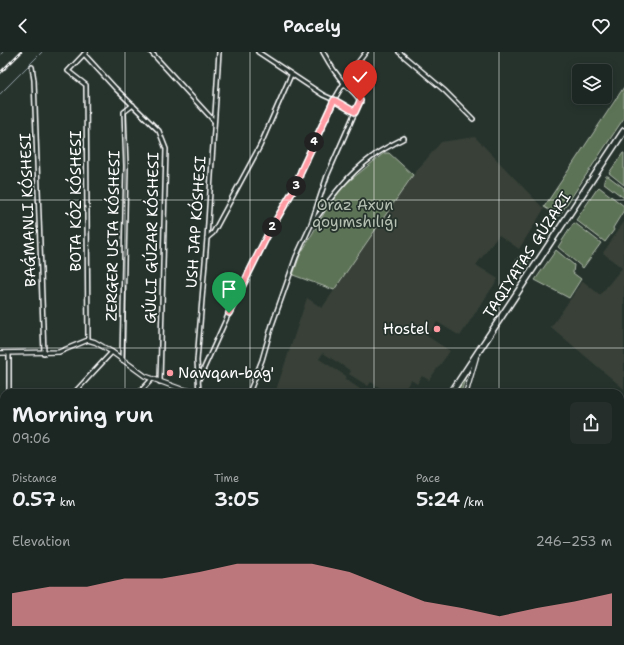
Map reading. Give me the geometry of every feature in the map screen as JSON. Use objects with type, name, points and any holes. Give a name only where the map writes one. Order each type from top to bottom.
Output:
[{"type":"highway","points":[[454,389],[624,131]]},
{"type":"street","points":[[151,52],[214,122]]},
{"type":"street","points":[[258,52],[291,75],[355,112]]},
{"type":"street","points":[[250,389],[262,360],[272,325],[296,257],[310,227],[325,180],[360,101],[357,95],[345,84],[330,65],[323,52]]},
{"type":"street","points":[[198,381],[229,313],[269,232],[297,184],[301,171],[334,100],[345,84],[352,70],[366,52]]},
{"type":"street","points":[[399,52],[444,90],[473,119]]},
{"type":"street","name":"BOTA KÓZ KÓSHESI","points":[[85,53],[68,71],[86,85],[88,340]]},
{"type":"street","name":"GÚLLI GÚZAR KÓSHESI","points":[[85,53],[159,131],[166,149],[160,382]]},
{"type":"street","name":"USH JAP KÓSHESI","points":[[199,389],[197,361],[207,238],[218,53]]},
{"type":"street","points":[[32,67],[34,80],[44,353]]},
{"type":"street","points":[[207,238],[213,233],[260,146],[291,75]]},
{"type":"street","name":"ZERGER USTA KÓSHESI","points":[[122,360],[126,166],[124,112],[133,105]]},
{"type":"street","points":[[310,227],[330,198],[345,180],[373,156],[404,138]]},
{"type":"street","points":[[0,353],[44,353],[66,350],[88,340],[95,342],[112,352],[138,372],[180,389]]},
{"type":"street","points":[[467,389],[478,351]]},
{"type":"street","points":[[78,389],[112,352]]},
{"type":"street","points":[[9,353],[10,389]]},
{"type":"street","points":[[143,389],[152,379]]},
{"type":"shaded area","points":[[475,137],[544,209],[519,249],[499,235],[476,265],[498,279],[460,336],[437,322],[427,336],[450,351],[429,380],[422,376],[417,384],[411,380],[405,389],[382,389],[371,382],[368,386],[349,374],[351,371],[323,353],[319,359],[346,376],[345,379],[360,389],[276,389],[307,298],[322,308],[413,175],[441,142]]},
{"type":"shaded area","points":[[624,222],[624,389],[551,327],[583,281],[600,295],[622,268],[603,253]]},
{"type":"green space","points":[[624,87],[624,118],[559,216],[544,207]]},
{"type":"green space","name":"Oraz Axun qoyımshılıǵı","points":[[384,153],[389,153],[413,175],[334,290],[293,275],[300,255],[334,196],[348,182]]},
{"type":"green space","points":[[624,153],[624,185],[609,173]]},
{"type":"green space","points":[[606,176],[624,188],[624,198],[604,183]]},
{"type":"green space","points":[[599,187],[624,206],[624,210],[613,228],[614,230],[605,242],[576,220]]},
{"type":"green space","points":[[575,223],[601,243],[583,268],[558,247]]},
{"type":"green space","points":[[556,250],[574,265],[573,273],[581,279],[569,298],[535,280]]},
{"type":"green space","points":[[519,257],[529,260],[522,270],[514,264]]},
{"type":"green space","points":[[466,375],[462,389],[457,389]]},
{"type":"waterway","points":[[0,55],[3,52]]},
{"type":"waterway","points":[[0,94],[42,52]]},
{"type":"railway","points":[[0,73],[21,52]]},
{"type":"place","name":"Hostel","points":[[437,329]]},
{"type":"place","name":"Nawqan-bag'","points":[[170,373]]},
{"type":"route","points":[[229,313],[269,232],[297,184],[301,171],[334,100],[355,112],[360,101]]}]
